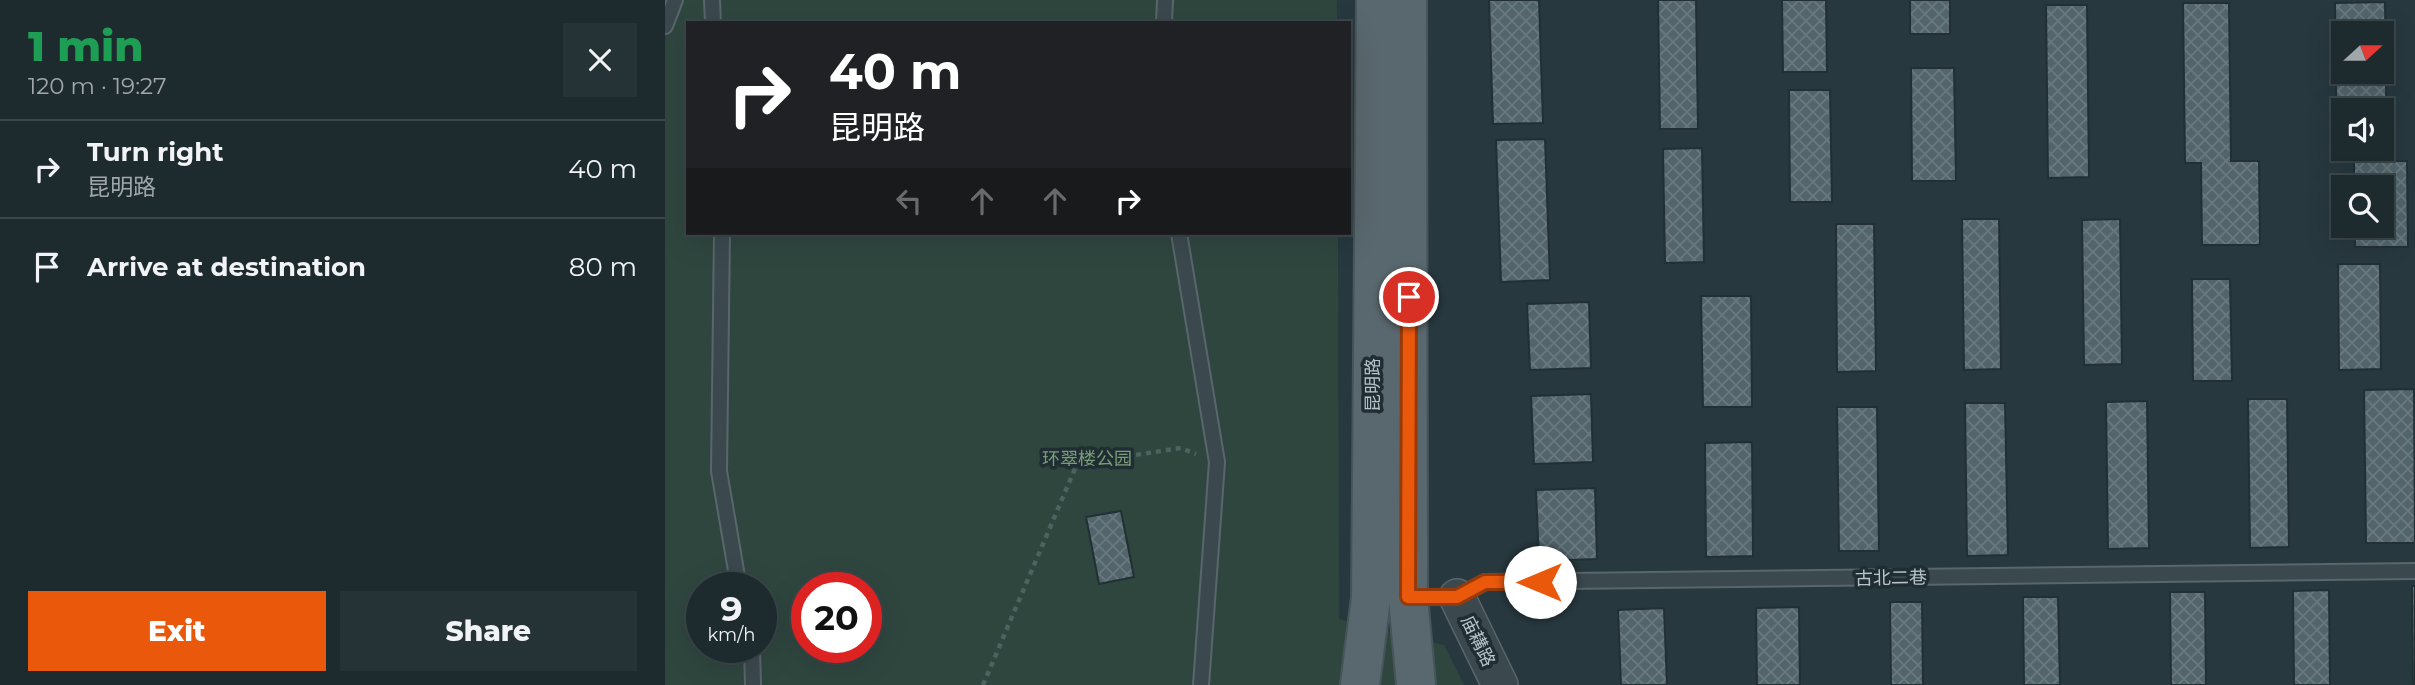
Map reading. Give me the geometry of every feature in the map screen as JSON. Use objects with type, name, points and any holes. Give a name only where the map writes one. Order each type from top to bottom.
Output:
[{"type":"main road","name":"昆明路","points":[[1376,0],[1389,598],[1416,685]]},
{"type":"main road","name":"昆明路","points":[[1360,685],[1389,598],[1407,0]]},
{"type":"street","name":"庙耩路","points":[[1457,597],[1500,685]]},
{"type":"lane","points":[[665,26],[675,0]]},
{"type":"lane","points":[[712,0],[713,21]]},
{"type":"lane","points":[[1164,0],[1164,21]]},
{"type":"lane","points":[[722,235],[719,471],[736,572]]},
{"type":"lane","points":[[1179,235],[1217,462],[1202,685]]},
{"type":"lane","name":"古北二巷","points":[[1389,598],[1457,597],[1485,582],[2415,571]]},
{"type":"lane","points":[[753,663],[754,685]]},
{"type":"path","points":[[983,685],[1077,464],[1181,448],[1217,462]]},
{"type":"green space","name":"环翠楼公园","points":[[665,0],[1337,0],[1337,21],[686,21],[686,235],[1338,235],[1339,619],[1444,645],[1464,685],[665,685]]},
{"type":"building","points":[[1489,0],[1539,0],[1543,123],[1493,124]]},
{"type":"building","points":[[1658,0],[1696,0],[1698,129],[1660,129]]},
{"type":"building","points":[[1782,0],[1826,0],[1827,72],[1783,72]]},
{"type":"building","points":[[1910,0],[1950,0],[1950,34],[1910,34]]},
{"type":"building","points":[[2385,2],[2385,21],[2335,21],[2335,3]]},
{"type":"building","points":[[2183,3],[2229,3],[2231,161],[2259,161],[2260,245],[2202,245],[2201,163],[2185,163]]},
{"type":"building","points":[[2046,5],[2087,5],[2089,177],[2048,178]]},
{"type":"building","points":[[1911,68],[1954,68],[1956,181],[1912,181]]},
{"type":"building","points":[[2336,84],[2386,84],[2386,98],[2336,98]]},
{"type":"building","points":[[1789,90],[1830,90],[1832,202],[1790,202]]},
{"type":"building","points":[[1545,139],[1550,280],[1501,282],[1496,140]]},
{"type":"building","points":[[1702,148],[1704,262],[1665,263],[1663,149]]},
{"type":"building","points":[[2407,161],[2408,247],[2355,247],[2355,238],[2394,238],[2394,175],[2354,175],[2354,162],[2337,162]]},
{"type":"building","points":[[1962,219],[1999,219],[2001,369],[1964,370]]},
{"type":"building","points":[[2120,219],[2122,364],[2084,365],[2082,220]]},
{"type":"building","points":[[1836,224],[1874,224],[1876,371],[1837,372]]},
{"type":"building","points":[[2338,264],[2380,264],[2381,369],[2339,370]]},
{"type":"building","points":[[2192,279],[2230,279],[2232,381],[2193,381]]},
{"type":"building","points":[[1701,296],[1751,296],[1752,407],[1703,407]]},
{"type":"building","points":[[1589,302],[1591,368],[1530,370],[1527,304]]},
{"type":"building","points":[[2414,389],[2415,543],[2366,543],[2364,390]]},
{"type":"building","points":[[1591,394],[1593,462],[1534,464],[1531,396]]},
{"type":"building","points":[[2248,399],[2287,399],[2289,547],[2250,548]]},
{"type":"building","points":[[2147,401],[2149,548],[2108,549],[2106,402]]},
{"type":"building","points":[[1965,403],[2005,403],[2008,555],[1967,556]]},
{"type":"building","points":[[1837,407],[1877,407],[1879,551],[1839,551]]},
{"type":"building","points":[[1752,442],[1753,556],[1706,557],[1705,443]]},
{"type":"building","points":[[1595,488],[1597,559],[1539,561],[1536,490]]},
{"type":"building","points":[[1121,511],[1134,577],[1099,584],[1086,517]]},
{"type":"building","points":[[2412,586],[2415,586],[2415,685],[2413,685]]},
{"type":"building","points":[[2329,590],[2330,685],[2294,685],[2293,591]]},
{"type":"building","points":[[2170,592],[2205,592],[2206,685],[2171,685]]},
{"type":"building","points":[[2023,597],[2058,597],[2060,685],[2024,685]]},
{"type":"building","points":[[1890,602],[1922,602],[1923,685],[1891,685]]},
{"type":"building","points":[[1799,607],[1800,685],[1757,685],[1756,608]]},
{"type":"building","points":[[1664,608],[1667,685],[1621,685],[1618,610]]},
{"type":"route","points":[[1409,297],[1408,597],[1457,597],[1485,582],[1540,582]]}]
